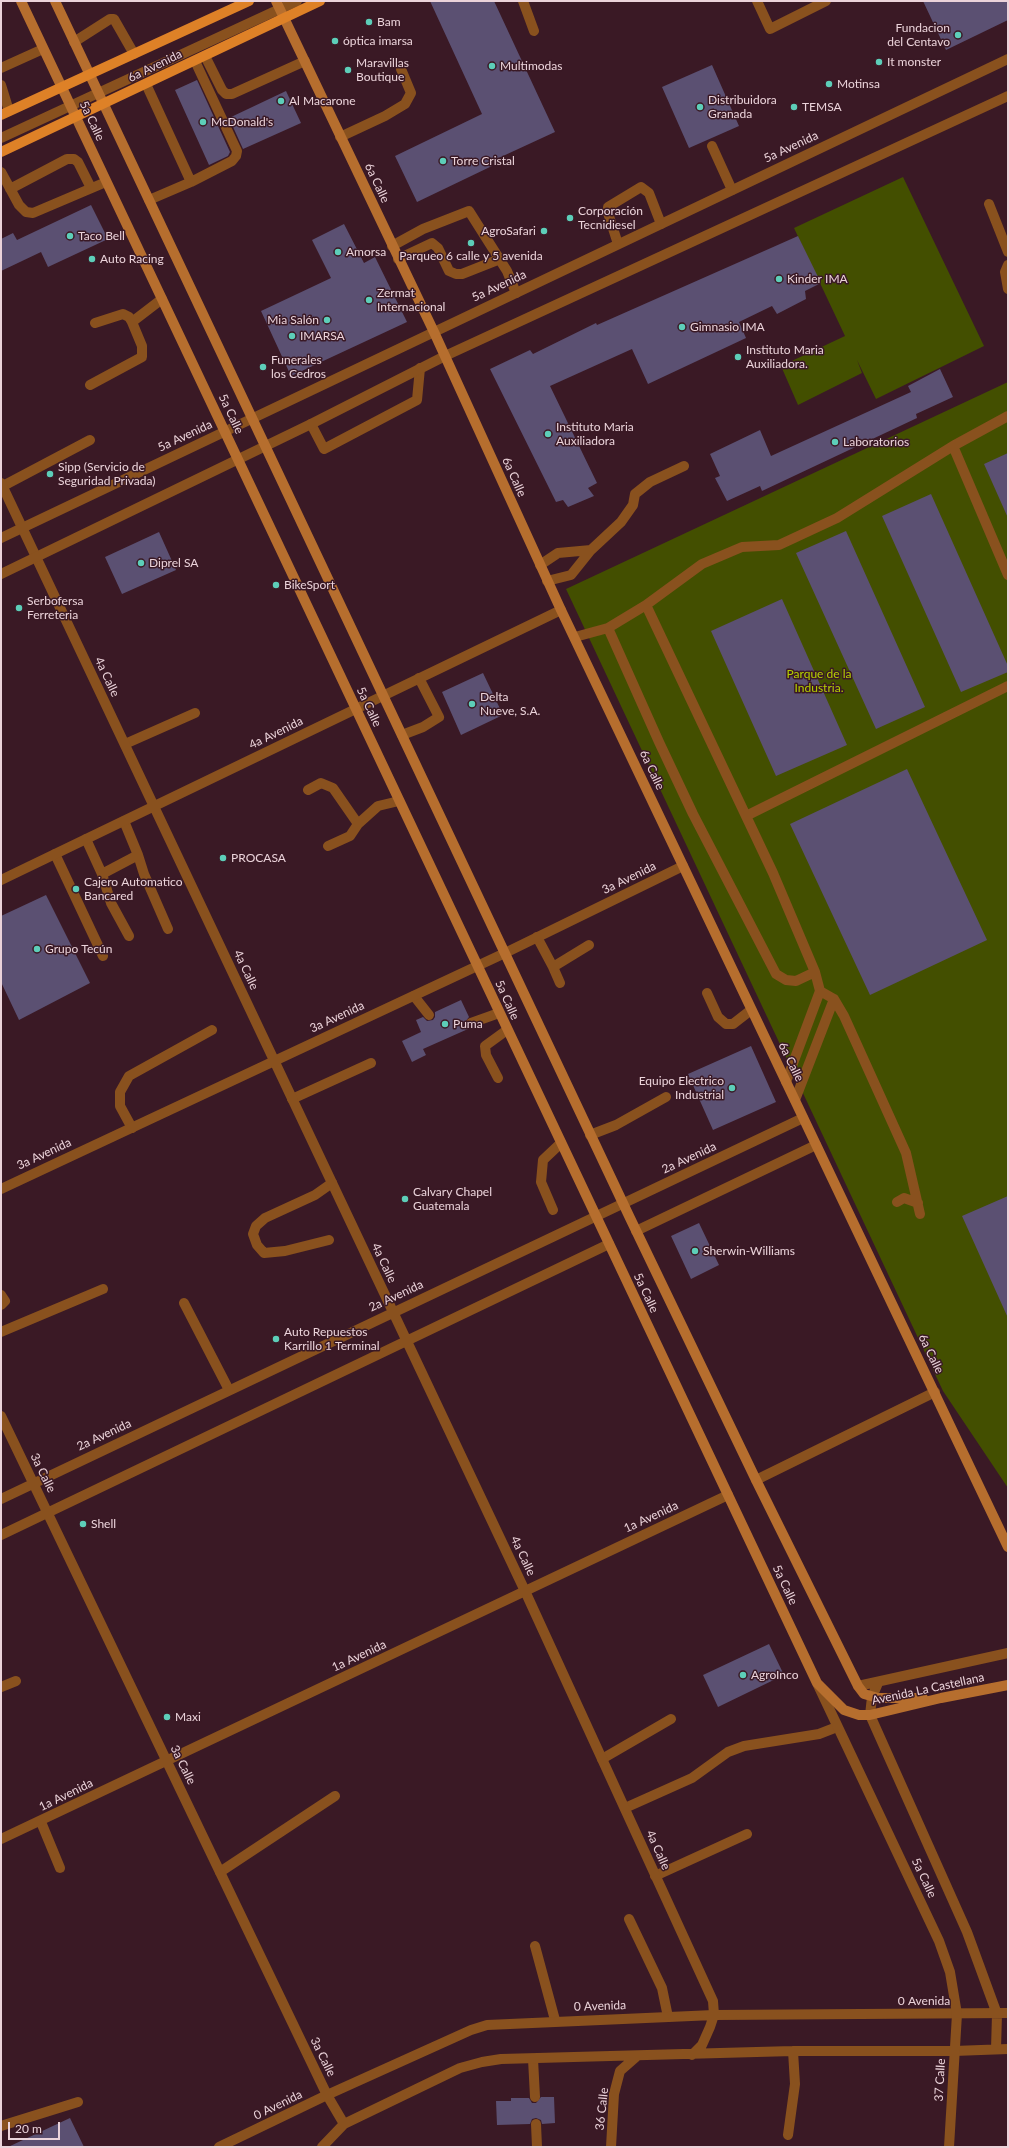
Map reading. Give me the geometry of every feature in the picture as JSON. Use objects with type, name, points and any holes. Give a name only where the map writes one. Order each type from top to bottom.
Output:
[{"type":"main road","name":"5a Calle","points":[[21,1],[817,1683]]},
{"type":"main road","name":"5a Calle","points":[[55,1],[590,1135],[756,1480],[858,1686],[864,1694],[872,1697]]},
{"type":"main road","name":"6a Avenida","points":[[5,113],[249,1]]},
{"type":"main road","name":"6a Avenida","points":[[1,152],[104,105],[205,56],[280,10],[320,1]]},
{"type":"main road","name":"6a Calle","points":[[280,10],[434,332],[547,581],[1008,1546]]},
{"type":"main road","name":"Avenida La Castellana","points":[[817,1683],[844,1710],[852,1714],[870,1715],[941,1698],[1008,1685]]},
{"type":"main road","points":[[872,1697],[941,1698]]},
{"type":"street","points":[[1,138],[99,94],[297,1]]},
{"type":"street","points":[[523,1],[534,31]]},
{"type":"street","points":[[757,1],[770,29],[826,1]]},
{"type":"street","points":[[74,42],[110,19],[114,19],[134,54]]},
{"type":"street","points":[[1,68],[44,49]]},
{"type":"street","points":[[205,56],[222,90],[226,94],[232,94],[305,61]]},
{"type":"street","name":"5a Avenida","points":[[1,538],[1008,59]]},
{"type":"street","points":[[149,200],[191,182],[232,161],[236,156],[237,150],[195,61]]},
{"type":"street","points":[[340,137],[385,116],[406,104],[412,93],[401,69]]},
{"type":"street","points":[[146,84],[191,182]]},
{"type":"street","points":[[1,85],[5,113]]},
{"type":"street","points":[[1,574],[311,424],[445,356],[1008,96]]},
{"type":"street","points":[[712,146],[732,190]]},
{"type":"street","points":[[10,189],[67,160],[74,159],[78,162],[91,188]]},
{"type":"street","points":[[1,172],[19,206],[26,212],[34,213],[106,182]]},
{"type":"street","points":[[618,244],[608,213],[608,207],[642,187],[649,193],[661,224]]},
{"type":"street","points":[[989,204],[1008,252]]},
{"type":"street","points":[[392,246],[423,229],[469,211],[507,271],[516,293]]},
{"type":"street","points":[[398,259],[432,243],[438,248],[449,271],[456,274],[462,274],[500,259]]},
{"type":"street","points":[[1008,265],[1004,272],[1008,289]]},
{"type":"street","points":[[132,322],[162,299]]},
{"type":"street","points":[[90,385],[142,357],[142,346],[129,317],[123,314],[95,323]]},
{"type":"street","points":[[311,424],[324,449],[417,400],[420,368]]},
{"type":"street","points":[[575,637],[608,628],[646,605],[702,564],[742,547],[779,545],[837,518],[953,446],[1008,416]]},
{"type":"street","points":[[2,485],[90,440]]},
{"type":"street","points":[[953,446],[1008,575]]},
{"type":"street","points":[[547,581],[571,575],[591,550],[621,522],[632,505],[635,494],[650,482],[684,466]]},
{"type":"street","name":"4a Calle","points":[[2,485],[525,1591],[713,2001],[714,2015]]},
{"type":"street","points":[[540,564],[558,553],[591,550]]},
{"type":"street","points":[[646,605],[746,816],[815,972],[820,991],[786,1082]]},
{"type":"street","name":"4a Avenida","points":[[1,880],[561,610]]},
{"type":"street","points":[[608,628],[693,814],[776,974],[786,980],[796,981],[815,972]]},
{"type":"street","points":[[402,735],[423,727],[439,717],[420,678]]},
{"type":"street","points":[[746,816],[1008,686]]},
{"type":"street","points":[[125,744],[195,713]]},
{"type":"street","points":[[308,790],[321,783],[333,788],[358,824]]},
{"type":"street","points":[[328,846],[350,836],[358,824],[378,806],[399,801]]},
{"type":"street","points":[[124,821],[144,874],[168,929]]},
{"type":"street","points":[[86,839],[102,874],[110,903],[129,936]]},
{"type":"street","points":[[55,854],[104,956]]},
{"type":"street","points":[[102,874],[138,855]]},
{"type":"street","name":"3a Avenida","points":[[1,1189],[505,953],[683,866]]},
{"type":"street","points":[[537,937],[560,983]]},
{"type":"street","points":[[553,967],[589,945]]},
{"type":"street","points":[[820,991],[834,999],[844,1016],[906,1153],[919,1208],[904,1198],[897,1202]]},
{"type":"street","points":[[708,993],[718,1017],[726,1024],[733,1024],[751,1010]]},
{"type":"street","points":[[414,996],[429,1014]]},
{"type":"street","points":[[795,1100],[834,999]]},
{"type":"street","points":[[472,1022],[500,1013]]},
{"type":"street","points":[[132,1128],[120,1106],[120,1092],[129,1076],[212,1030]]},
{"type":"street","points":[[498,1078],[486,1055],[485,1046],[507,1030]]},
{"type":"street","points":[[292,1099],[371,1063]]},
{"type":"street","points":[[590,1135],[616,1125],[666,1097]]},
{"type":"street","name":"2a Avenida","points":[[1,1499],[803,1118]]},
{"type":"street","points":[[552,1210],[541,1182],[543,1160],[561,1143]]},
{"type":"street","points":[[636,1230],[816,1145]]},
{"type":"street","points":[[329,1240],[285,1251],[264,1253],[257,1244],[253,1234],[256,1226],[265,1218],[315,1195],[332,1183]]},
{"type":"street","points":[[1,1535],[609,1244]]},
{"type":"street","points":[[1,1332],[103,1289]]},
{"type":"street","points":[[1,1295],[5,1302],[1,1305]]},
{"type":"street","points":[[184,1303],[230,1390]]},
{"type":"street","points":[[756,1480],[935,1392]]},
{"type":"street","name":"3a Calle","points":[[1,1416],[327,2095],[344,2124]]},
{"type":"street","name":"1a Avenida","points":[[1,1840],[42,1822],[728,1495]]},
{"type":"street","name":"Avenida La Castellana","points":[[858,1686],[878,1683],[1008,1653]]},
{"type":"street","points":[[1,1687],[16,1681]]},
{"type":"street","name":"5a Calle","points":[[817,1683],[939,1941],[950,1972],[957,2014]]},
{"type":"street","points":[[870,1715],[872,1697],[878,1683]]},
{"type":"street","name":"5a Calle","points":[[870,1715],[967,1932],[997,2014],[996,2049]]},
{"type":"street","points":[[602,1759],[671,1720]]},
{"type":"street","points":[[625,1808],[692,1778],[728,1752],[744,1746],[820,1734],[837,1727]]},
{"type":"street","points":[[220,1872],[335,1796]]},
{"type":"street","points":[[42,1822],[60,1868]]},
{"type":"street","points":[[655,1876],[747,1834]]},
{"type":"street","points":[[628,1918],[662,1988],[668,2017]]},
{"type":"street","points":[[535,1946],[555,2020]]},
{"type":"street","name":"0 Avenida","points":[[219,2147],[327,2095],[471,2030],[502,2023],[714,2015],[1008,2013]]},
{"type":"street","name":"37 Calle","points":[[949,2147],[957,2014]]},
{"type":"street","points":[[692,2055],[702,2045],[714,2015]]},
{"type":"street","points":[[322,2147],[344,2124],[460,2068],[489,2061],[793,2051],[954,2051],[1008,2049]]},
{"type":"street","points":[[788,2135],[795,2084],[793,2051]]},
{"type":"street","name":"36 Calle","points":[[611,2147],[614,2094],[620,2071],[636,2056]]},
{"type":"street","points":[[533,2059],[535,2098]]},
{"type":"street","points":[[1,2126],[78,2102]]},
{"type":"street","points":[[536,2124],[537,2147]]},
{"type":"green space","points":[[903,177],[984,346],[876,399],[857,360],[862,373],[798,405],[781,366],[845,336],[794,228]]},
{"type":"green space","name":"Parque de la Industria.","points":[[1008,382],[1008,1488],[943,1391],[566,589]]},
{"type":"building","name":"Multimodas","points":[[430,1],[494,1],[555,132],[490,162],[492,166],[417,202],[395,156],[482,114]]},
{"type":"building","name":"Fundacion del Centavo","points":[[923,1],[1008,1],[1008,20],[946,50]]},
{"type":"building","name":"Distribuidora Granada","points":[[712,65],[739,126],[689,148],[662,87]]},
{"type":"building","name":"McDonald's","points":[[197,80],[230,152],[228,156],[209,165],[175,90]]},
{"type":"building","points":[[286,91],[301,123],[243,149],[229,118]]},
{"type":"building","name":"Taco Bell","points":[[91,205],[108,239],[48,267],[41,252],[1,271],[1,239],[13,233],[17,240]]},
{"type":"building","points":[[344,224],[364,263],[375,257],[407,322],[291,376],[261,311],[331,278],[312,240]]},
{"type":"building","points":[[798,236],[821,283],[805,291],[806,299],[777,314],[772,306],[739,322],[746,338],[648,384],[632,349],[550,386],[597,483],[588,488],[594,496],[568,507],[563,500],[556,502],[490,369],[530,350],[533,354],[596,323],[597,325]]},
{"type":"building","points":[[940,369],[953,397],[916,414],[917,418],[762,491],[760,486],[727,501],[715,478],[720,476],[710,454],[760,430],[771,456],[911,392],[908,386]]},
{"type":"building","points":[[1008,453],[1008,518],[984,464]]},
{"type":"building","points":[[931,494],[1008,666],[1008,672],[961,692],[882,516]]},
{"type":"building","points":[[846,531],[925,707],[876,729],[796,553]]},
{"type":"building","name":"Diprel SA","points":[[159,532],[176,570],[122,594],[105,557]]},
{"type":"building","points":[[782,599],[847,745],[776,776],[711,631]]},
{"type":"building","name":"Delta Nueve, S.A.","points":[[483,673],[503,715],[461,735],[442,692]]},
{"type":"building","points":[[907,769],[987,940],[870,995],[790,824]]},
{"type":"building","name":"Grupo Tecún","points":[[46,895],[90,983],[19,1020],[1,982],[1,916]]},
{"type":"building","name":"Puma","points":[[461,1000],[469,1017],[465,1022],[468,1029],[423,1049],[426,1055],[412,1062],[402,1041],[421,1032],[416,1020],[423,1017],[427,1021],[433,1020],[435,1017],[435,1012]]},
{"type":"building","name":"Equipo Electrico Industrial","points":[[751,1046],[776,1102],[713,1130],[688,1074]]},
{"type":"building","points":[[1008,1196],[1008,1318],[962,1216]]},
{"type":"building","name":"Sherwin-Williams","points":[[699,1223],[719,1265],[691,1279],[671,1236]]},
{"type":"building","name":"AgroInco","points":[[769,1644],[784,1675],[718,1707],[703,1675]]},
{"type":"building","points":[[541,2097],[554,2097],[555,2123],[542,2124],[541,2120],[536,2118],[532,2119],[530,2124],[497,2125],[496,2101],[511,2101],[511,2098],[529,2098],[532,2103],[536,2103]]},
{"type":"building","points":[[70,2118],[84,2147],[8,2147]]},
{"type":"place","name":"Bam","points":[[369,22]]},
{"type":"place","name":"Fundacion del Centavo","points":[[958,35]]},
{"type":"place","name":"óptica imarsa","points":[[335,41]]},
{"type":"place","name":"It monster","points":[[879,62]]},
{"type":"place","name":"Multimodas","points":[[492,66]]},
{"type":"place","name":"Maravillas Boutique","points":[[348,70]]},
{"type":"place","name":"Motinsa","points":[[829,84]]},
{"type":"place","name":"Al Macarone","points":[[281,101]]},
{"type":"place","name":"Distribuidora Granada","points":[[700,107]]},
{"type":"place","name":"TEMSA","points":[[794,107]]},
{"type":"place","name":"McDonald's","points":[[203,122]]},
{"type":"place","name":"Torre Cristal","points":[[443,161]]},
{"type":"place","name":"Corporación Tecnidiesel","points":[[570,218]]},
{"type":"place","name":"AgroSafari","points":[[544,231]]},
{"type":"place","name":"Taco Bell","points":[[70,236]]},
{"type":"place","name":"Parqueo 6 calle y 5 avenida","points":[[471,243]]},
{"type":"place","name":"Amorsa","points":[[338,252]]},
{"type":"place","name":"Auto Racing","points":[[92,259]]},
{"type":"place","name":"Kinder IMA","points":[[779,279]]},
{"type":"place","name":"Zermat Internacional","points":[[369,300]]},
{"type":"place","name":"Mia Salón","points":[[327,320]]},
{"type":"place","name":"Gimnasio IMA","points":[[682,327]]},
{"type":"place","name":"IMARSA","points":[[292,336]]},
{"type":"place","name":"Instituto Maria Auxiliadora.","points":[[738,357]]},
{"type":"place","name":"Funerales los Cedros","points":[[263,367]]},
{"type":"place","name":"Instituto Maria Auxiliadora","points":[[548,434]]},
{"type":"place","name":"Laboratorios","points":[[835,442]]},
{"type":"place","name":"Sipp (Servicio de Seguridad Privada)","points":[[50,474]]},
{"type":"place","name":"Diprel SA","points":[[141,563]]},
{"type":"place","name":"BikeSport","points":[[276,585]]},
{"type":"place","name":"Serbofersa Ferreteria","points":[[19,608]]},
{"type":"place","name":"Delta Nueve, S.A.","points":[[472,704]]},
{"type":"place","name":"PROCASA","points":[[223,858]]},
{"type":"place","name":"Cajero Automatico Bancared","points":[[76,889]]},
{"type":"place","name":"Grupo Tecún","points":[[37,949]]},
{"type":"place","name":"Puma","points":[[445,1024]]},
{"type":"place","name":"Equipo Electrico Industrial","points":[[732,1088]]},
{"type":"place","name":"Calvary Chapel Guatemala","points":[[405,1199]]},
{"type":"place","name":"Sherwin-Williams","points":[[695,1251]]},
{"type":"place","name":"Auto Repuestos Karrillo 1 Terminal","points":[[276,1339]]},
{"type":"place","name":"Shell","points":[[83,1524]]},
{"type":"place","name":"AgroInco","points":[[743,1675]]},
{"type":"place","name":"Maxi","points":[[167,1717]]}]
